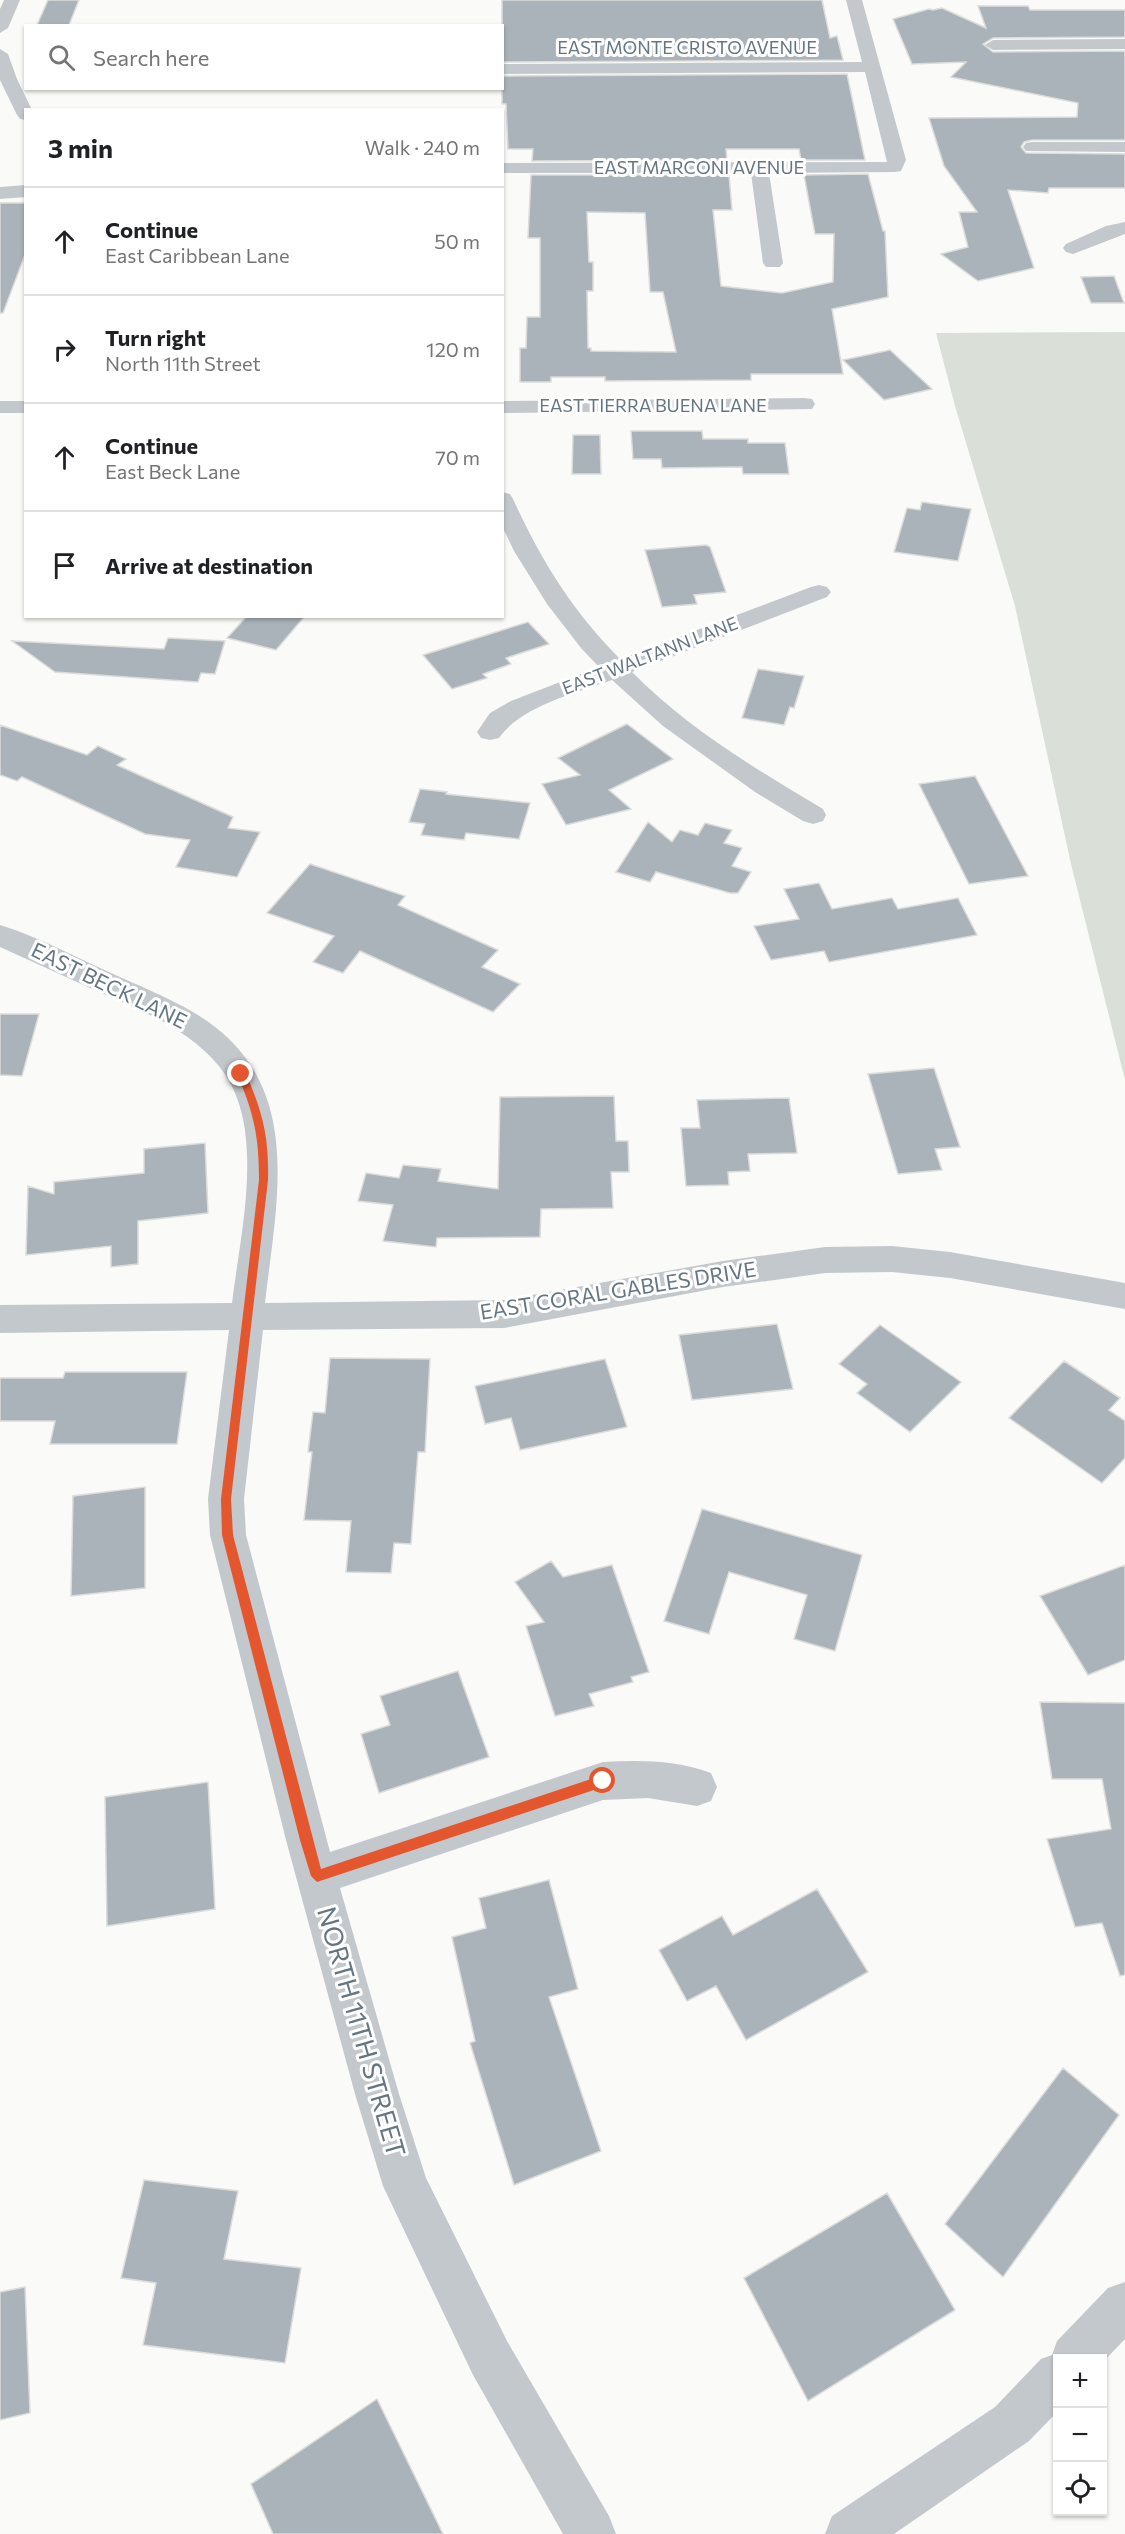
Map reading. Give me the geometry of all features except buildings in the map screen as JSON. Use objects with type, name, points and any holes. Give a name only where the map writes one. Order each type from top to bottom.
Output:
[{"type":"street","points":[[854,0],[872,67]]},
{"type":"street","points":[[0,28],[7,5]]},
{"type":"street","points":[[993,45],[1125,44]]},
{"type":"street","points":[[0,54],[4,80],[24,112]]},
{"type":"street","name":"EAST MONTE CRISTO AVENUE","points":[[504,69],[872,67]]},
{"type":"street","name":"EAST MARCONI AVENUE","points":[[504,168],[895,167],[897,160],[872,67]]},
{"type":"street","points":[[4,80],[24,76]]},
{"type":"street","points":[[1032,147],[1125,147]]},
{"type":"street","points":[[759,167],[773,263]]},
{"type":"street","points":[[0,193],[24,191]]},
{"type":"street","points":[[1074,248],[1113,230],[1125,228]]},
{"type":"street","name":"EAST TIERRA BUENA LANE","points":[[504,406],[804,404]]},
{"type":"street","points":[[0,407],[24,407]]},
{"type":"street","points":[[504,504],[514,530],[568,619],[614,669],[675,724],[773,792],[813,815]]},
{"type":"street","name":"EAST WALTANN LANE","points":[[490,732],[499,719],[520,706],[819,592]]},
{"type":"street","name":"EAST BECK LANE","points":[[0,934],[194,1026],[220,1049],[241,1074],[255,1106],[264,1145],[263,1180],[246,1317]]},
{"type":"street","name":"EAST CORAL GABLES DRIVE","points":[[0,1319],[504,1314],[580,1302],[723,1274],[825,1260],[892,1259],[950,1264],[1125,1296]]},
{"type":"street","name":"NORTH 11TH STREET","points":[[246,1317],[226,1499],[228,1535],[303,1828],[377,2094],[406,2186],[490,2358],[591,2534]]},
{"type":"street","points":[[317,1876],[603,1781],[648,1779],[697,1787]]},
{"type":"street","points":[[1078,2354],[1125,2305]]},
{"type":"street","points":[[850,2534],[1012,2424],[1053,2381]]},
{"type":"shaded area","points":[[1125,332],[1125,1080],[1071,864],[1015,606],[955,406],[936,333]]},
{"type":"route","points":[[241,1074],[255,1106],[264,1145],[263,1180],[226,1499],[228,1535],[238,1581],[317,1876],[603,1781]]}]
